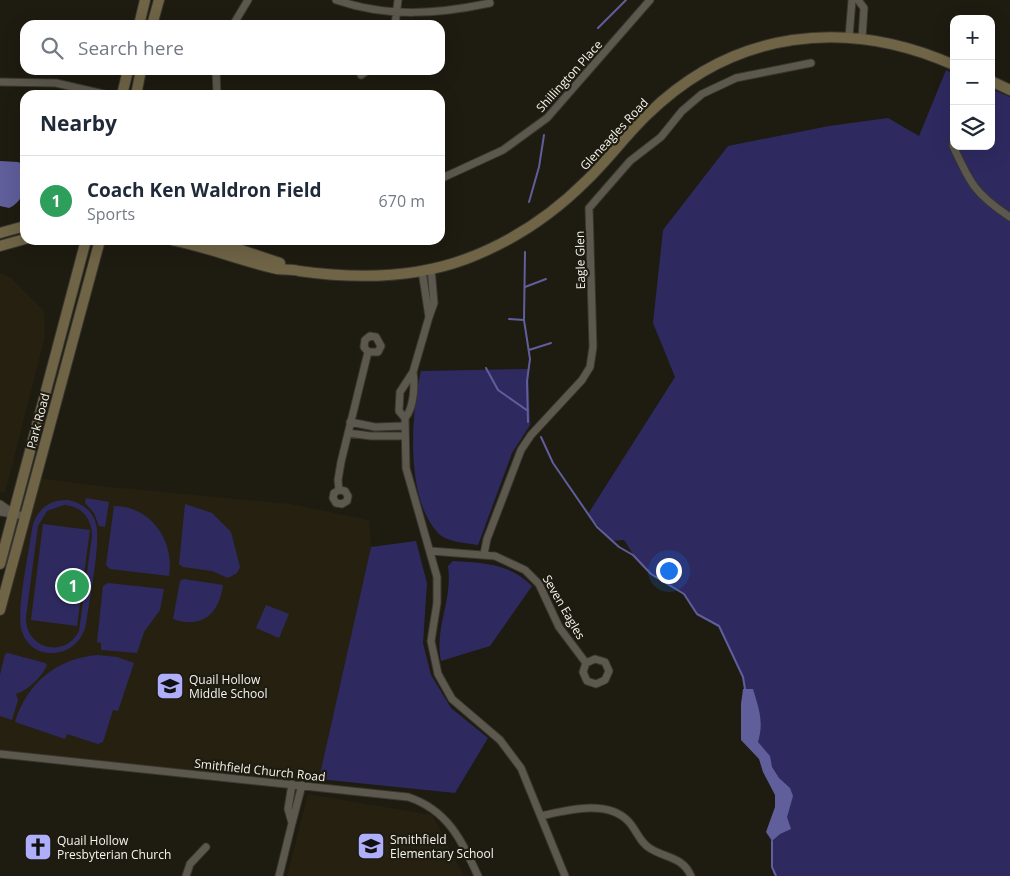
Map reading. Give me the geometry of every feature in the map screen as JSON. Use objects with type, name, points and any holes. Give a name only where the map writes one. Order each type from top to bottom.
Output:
[{"type":"street","points":[[140,20],[145,0]]},
{"type":"street","points":[[153,20],[159,0]]},
{"type":"street","points":[[236,20],[248,0]]},
{"type":"street","points":[[336,0],[397,12],[439,13],[490,3]]},
{"type":"street","points":[[396,20],[398,0]]},
{"type":"street","name":"Shillington Place","points":[[445,177],[503,150],[547,118],[650,0]]},
{"type":"street","points":[[849,36],[852,0]]},
{"type":"street","points":[[858,0],[864,8],[862,38]]},
{"type":"street","name":"Gleneagles Road","points":[[190,245],[278,269],[356,277],[392,276],[426,269],[465,259],[488,250],[552,211],[585,182],[647,115],[701,72],[730,58],[765,46],[813,37],[849,36],[908,47],[950,63]]},
{"type":"street","name":"Eagle Glen","points":[[484,554],[487,539],[521,450],[531,435],[582,380],[590,367],[593,347],[589,208],[630,161],[661,137],[682,111],[702,94],[736,78],[811,63]]},
{"type":"street","points":[[123,90],[127,75]]},
{"type":"street","points":[[137,90],[140,75]]},
{"type":"street","points":[[216,75],[217,90]]},
{"type":"street","points":[[0,82],[56,83],[86,90]]},
{"type":"street","points":[[995,84],[1010,90]]},
{"type":"street","points":[[955,150],[970,183],[987,200],[1010,217]]},
{"type":"street","points":[[0,233],[20,227]]},
{"type":"street","points":[[0,246],[20,240]]},
{"type":"street","name":"Park Road","points":[[0,564],[85,245]]},
{"type":"street","name":"Park Road","points":[[0,610],[99,245]]},
{"type":"street","name":"Gleneagles Road","points":[[225,245],[297,270]]},
{"type":"street","points":[[426,269],[429,317],[413,372],[400,392],[399,411],[404,422],[406,468],[412,495],[431,551],[437,590],[431,641],[434,662],[440,680],[452,699],[489,729],[510,751],[528,782],[565,876]]},
{"type":"street","points":[[339,490],[338,480],[350,422],[368,352]]},
{"type":"street","points":[[404,422],[409,413],[415,382],[413,372]]},
{"type":"street","points":[[350,422],[375,427],[404,422]]},
{"type":"street","points":[[348,432],[371,436],[404,436]]},
{"type":"street","points":[[0,504],[14,513]]},
{"type":"street","points":[[0,512],[25,516]]},
{"type":"street","name":"Seven Eagles","points":[[431,551],[484,554],[517,564],[534,578],[548,598],[556,619],[568,640],[586,663]]},
{"type":"street","name":"Smithfield Church Road","points":[[0,754],[302,785],[401,796],[419,800],[449,822],[460,838],[478,876]]},
{"type":"street","points":[[292,784],[288,809],[292,823]]},
{"type":"street","points":[[279,876],[302,785]]},
{"type":"street","points":[[541,816],[595,808],[613,810],[627,820],[646,846],[674,858],[687,869],[691,876]]},
{"type":"street","points":[[186,876],[190,864],[206,847]]},
{"type":"shaded area","points":[[946,70],[950,72],[950,150],[995,150],[995,91],[1010,97],[1010,876],[778,876],[773,874],[772,841],[769,832],[782,800],[760,752],[744,739],[745,683],[719,626],[697,614],[684,594],[651,574],[638,562],[624,540],[611,541],[588,514],[675,377],[653,323],[663,230],[728,146],[829,126],[888,118],[919,136]]},
{"type":"shaded area","points":[[0,161],[20,163],[20,198],[15,205],[9,208],[0,206]]},
{"type":"shaded area","points":[[0,273],[10,277],[44,311],[45,336],[5,493],[0,492]]},
{"type":"shaded area","points":[[528,369],[530,425],[512,453],[478,545],[457,542],[442,536],[427,518],[415,478],[413,432],[421,371]]},
{"type":"shaded area","name":"Quail Hollow Middle School","points":[[38,478],[99,486],[290,504],[369,520],[371,547],[319,785],[0,752],[0,619]]},
{"type":"shaded area","points":[[86,498],[109,502],[105,527],[99,526],[94,513],[85,503]]},
{"type":"shaded area","points":[[61,500],[78,503],[90,511],[95,519],[97,545],[86,624],[82,636],[74,645],[64,651],[54,653],[43,652],[34,648],[26,640],[21,628],[20,619],[26,565],[34,522],[44,507]],"holes":[[[64,505],[85,514],[92,530],[79,631],[73,640],[65,645],[47,646],[39,643],[32,637],[27,628],[26,617],[38,526],[47,511]]]},
{"type":"shaded area","points":[[185,504],[212,513],[231,532],[240,567],[237,573],[228,578],[212,571],[183,567],[179,564]]},
{"type":"shaded area","points":[[114,506],[139,512],[158,528],[168,550],[169,576],[110,569],[106,565]]},
{"type":"shaded area","points":[[43,524],[90,530],[77,626],[31,620]]},
{"type":"shaded area","points":[[416,541],[427,583],[423,643],[431,675],[451,708],[488,738],[455,793],[319,779],[371,547]]},
{"type":"shaded area","points":[[453,561],[496,566],[523,578],[532,586],[490,646],[441,661],[439,649],[441,625],[448,591],[448,566]]},
{"type":"shaded area","points":[[184,579],[223,585],[221,595],[213,612],[200,621],[183,622],[173,619],[180,581]]},
{"type":"shaded area","points":[[108,583],[164,589],[160,610],[144,632],[137,653],[101,650],[101,643],[97,642],[103,586]]},
{"type":"shaded area","points":[[266,605],[289,614],[279,638],[256,628]]},
{"type":"shaded area","points":[[8,653],[47,665],[34,682],[25,690],[16,694],[18,700],[12,720],[0,716],[0,675],[5,654]]},
{"type":"shaded area","points":[[98,655],[117,657],[134,663],[118,711],[113,710],[103,742],[98,744],[67,734],[65,739],[15,722],[27,696],[46,675],[69,661]]},
{"type":"shaded area","points":[[743,689],[753,689],[761,722],[758,742],[770,756],[772,767],[779,778],[790,788],[793,796],[787,817],[791,829],[780,834],[772,841],[766,832],[775,807],[775,795],[763,772],[759,759],[741,740]]},
{"type":"shaded area","name":"Smithfield Elementary School","points":[[308,794],[432,815],[464,876],[287,876]]},
{"type":"waterway","points":[[598,28],[626,0]]},
{"type":"waterway","points":[[529,202],[539,167],[544,135]]},
{"type":"waterway","points":[[525,252],[524,320],[530,359],[527,381],[528,422]]},
{"type":"waterway","points":[[525,287],[546,279]]},
{"type":"waterway","points":[[509,319],[524,320]]},
{"type":"waterway","points":[[529,350],[551,343]]},
{"type":"waterway","points":[[486,368],[498,390],[528,411]]},
{"type":"waterway","points":[[541,437],[553,463],[597,527],[619,547],[633,555],[651,574],[684,594],[697,614],[719,626],[743,677],[745,689]]},
{"type":"waterway","points":[[772,841],[772,867],[776,876]]},
{"type":"place","name":"Coach Ken Waldron Field","points":[[73,586]]},
{"type":"place","name":"Quail Hollow Middle School","points":[[170,686]]},
{"type":"place","name":"Smithfield Elementary School","points":[[371,846]]},
{"type":"place","name":"Quail Hollow Presbyterian Church","points":[[38,847]]}]
